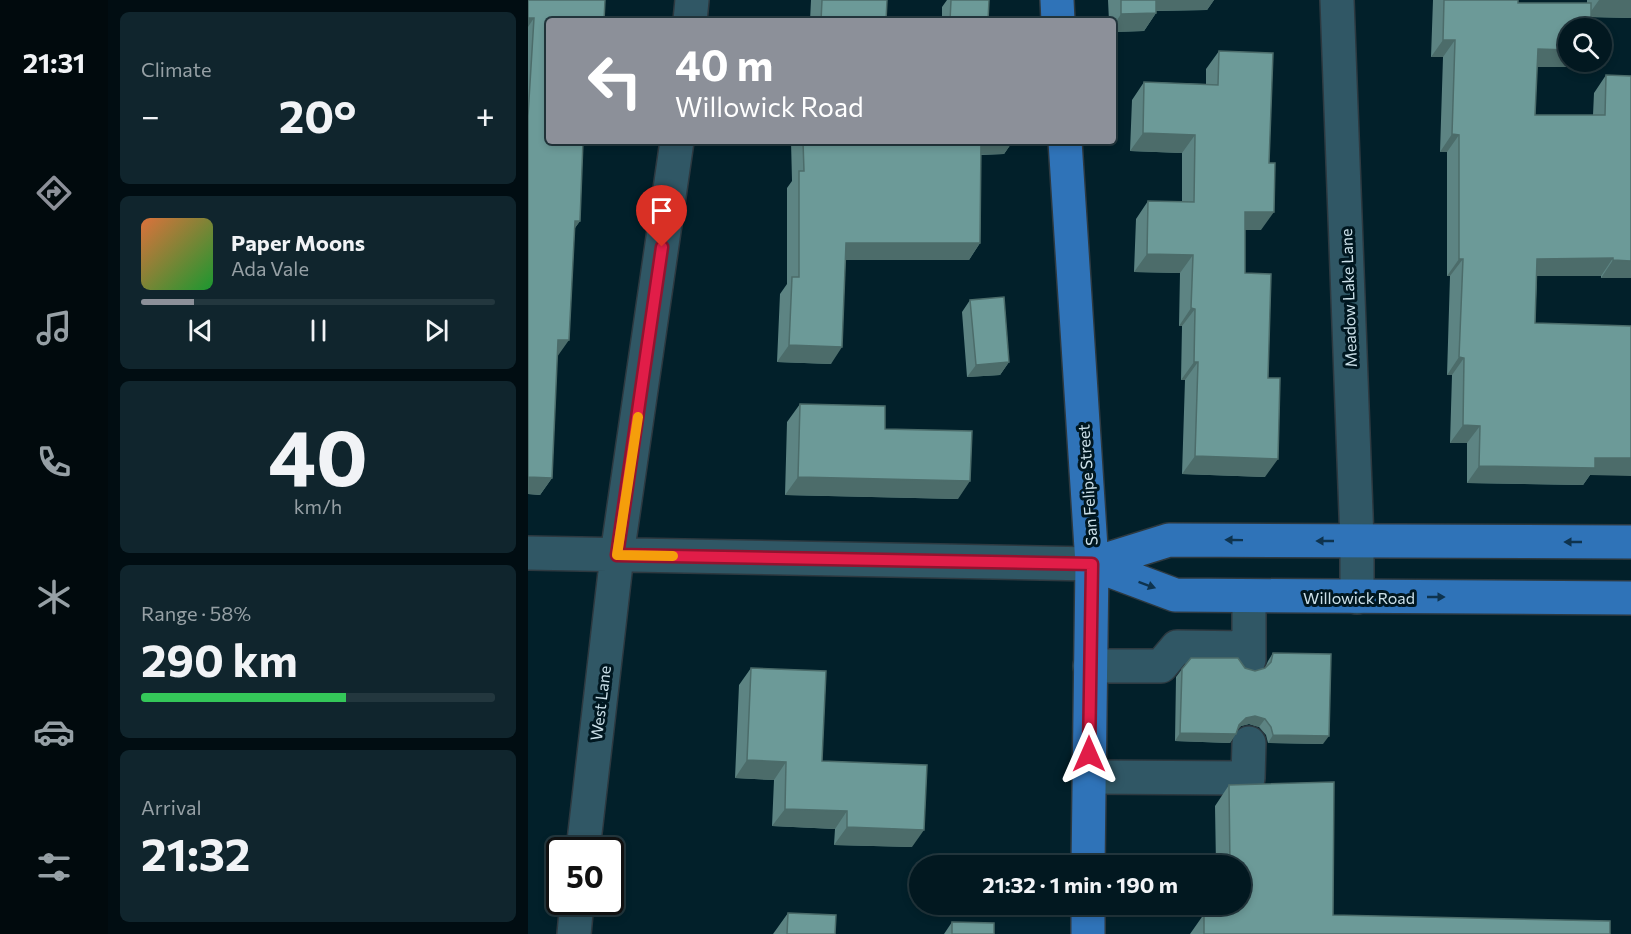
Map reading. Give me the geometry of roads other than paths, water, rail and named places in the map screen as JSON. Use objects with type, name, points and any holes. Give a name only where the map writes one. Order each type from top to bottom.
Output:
[{"type":"main road","points":[[1057,0],[1058,18]]},
{"type":"main road","name":"San Felipe Street","points":[[1065,144],[1092,564],[1088,855]]},
{"type":"main road","name":"Willowick Road","points":[[1092,564],[1169,540],[1631,542]]},
{"type":"main road","name":"Willowick Road","points":[[1092,564],[1175,596],[1631,598]]},
{"type":"main road","points":[[1088,915],[1088,934]]},
{"type":"street","points":[[690,18],[692,0]]},
{"type":"street","name":"Meadow Lake Lane","points":[[1337,0],[1357,541],[1357,597]]},
{"type":"street","name":"West Lane","points":[[584,837],[617,555],[677,144]]},
{"type":"street","name":"Willowick Road","points":[[528,553],[1092,564]]},
{"type":"street","points":[[1090,666],[1161,666],[1177,647],[1249,654],[1249,596]]},
{"type":"street","points":[[1089,777],[1248,778],[1249,743]]},
{"type":"street","points":[[574,934],[576,915]]}]
